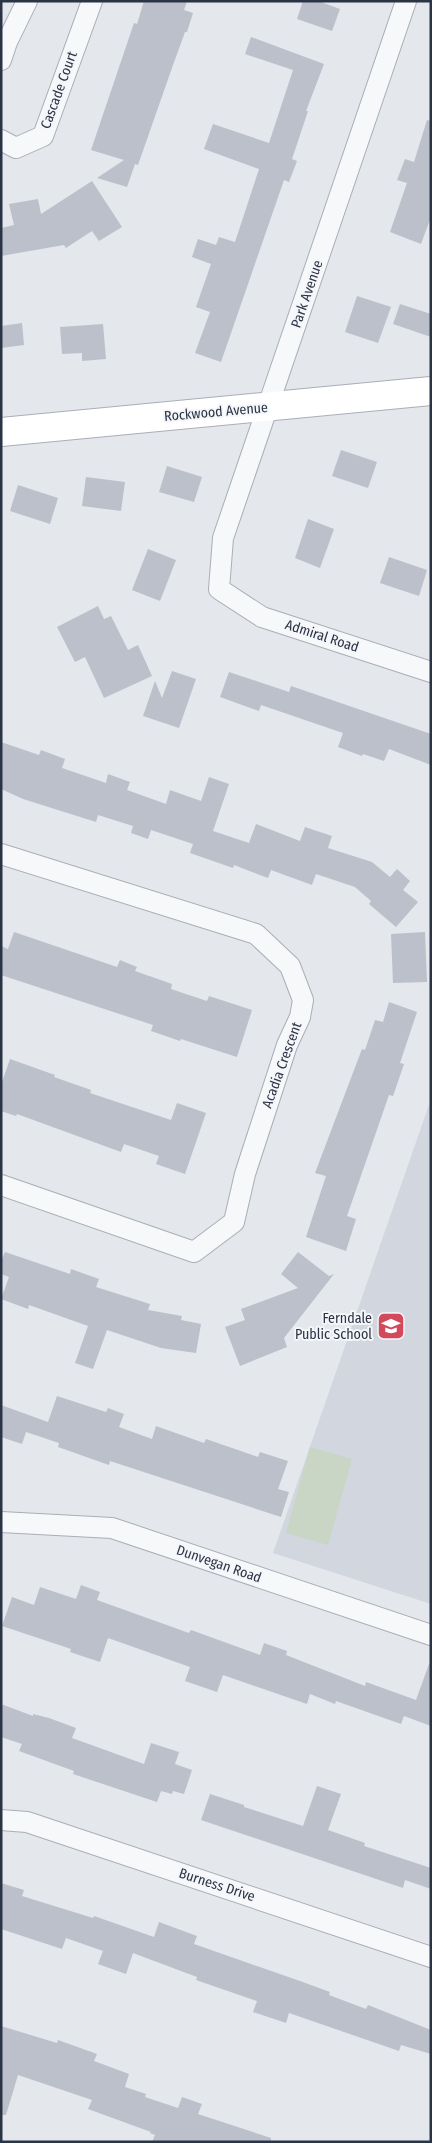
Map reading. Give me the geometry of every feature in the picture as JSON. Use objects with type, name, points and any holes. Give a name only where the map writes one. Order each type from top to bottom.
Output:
[{"type":"street","points":[[3,48],[27,1]]},
{"type":"street","name":"Cascade Court","points":[[1,140],[16,148],[43,136],[92,1]]},
{"type":"street","name":"Park Avenue","points":[[218,589],[223,538],[406,1]]},
{"type":"street","name":"Rockwood Avenue","points":[[1,432],[431,391]]},
{"type":"street","name":"Admiral Road","points":[[218,589],[262,617],[431,672]]},
{"type":"street","name":"Acadia Crescent","points":[[1,854],[256,934],[290,966],[303,1000],[300,1017],[287,1045],[245,1174],[234,1222],[194,1252],[1,1185]]},
{"type":"street","name":"Dunvegan Road","points":[[1,1522],[112,1528],[431,1635]]},
{"type":"street","name":"Burness Drive","points":[[1,1820],[27,1822],[431,1956]]},
{"type":"shaded area","name":"Ferndale Public School","points":[[431,1099],[431,1604],[273,1553]]},
{"type":"green space","points":[[310,1447],[352,1459],[328,1545],[286,1533]]},
{"type":"building","points":[[144,1],[187,1],[184,10],[193,13],[138,165],[135,164],[127,187],[97,178],[124,160],[91,150],[134,23],[137,24]]},
{"type":"building","points":[[303,1],[318,1],[340,9],[332,31],[297,19]]},
{"type":"building","points":[[251,37],[324,64],[306,111],[308,111],[292,159],[297,161],[289,182],[284,180],[221,362],[195,353],[210,312],[196,307],[211,264],[192,257],[198,239],[216,245],[219,237],[235,242],[259,169],[204,149],[213,124],[269,143],[293,70],[245,54]]},
{"type":"building","points":[[427,120],[431,121],[431,217],[421,244],[390,232],[407,183],[397,180],[405,159],[414,162]]},
{"type":"building","points":[[92,181],[122,227],[99,241],[92,231],[66,248],[64,245],[1,256],[1,228],[14,225],[9,204],[38,199],[41,214]]},
{"type":"building","points":[[357,296],[391,307],[378,343],[345,332]]},
{"type":"building","points":[[400,304],[431,314],[431,337],[393,324]]},
{"type":"building","points":[[22,323],[24,345],[1,348],[1,326]]},
{"type":"building","points":[[103,324],[106,359],[82,361],[82,353],[62,354],[60,327]]},
{"type":"building","points":[[341,450],[377,462],[368,488],[332,476]]},
{"type":"building","points":[[167,466],[202,477],[194,502],[159,492]]},
{"type":"building","points":[[86,477],[125,482],[121,511],[82,506]]},
{"type":"building","points":[[18,485],[58,498],[50,524],[10,511]]},
{"type":"building","points":[[308,519],[334,529],[320,568],[295,558]]},
{"type":"building","points":[[148,549],[176,560],[160,601],[132,590]]},
{"type":"building","points":[[389,557],[427,570],[419,596],[380,583]]},
{"type":"building","points":[[98,606],[104,619],[111,616],[128,650],[138,645],[152,676],[104,698],[85,657],[75,662],[57,627]]},
{"type":"building","points":[[172,671],[196,679],[179,728],[143,716],[155,681],[162,698]]},
{"type":"building","points":[[229,672],[289,692],[291,686],[431,734],[431,765],[389,749],[384,761],[363,754],[362,756],[338,747],[343,733],[261,705],[259,711],[220,697]]},
{"type":"building","points":[[1,742],[39,755],[41,750],[65,759],[62,768],[106,783],[108,774],[130,782],[127,790],[166,804],[170,790],[201,801],[209,777],[229,784],[213,831],[249,843],[256,824],[300,841],[305,827],[332,836],[328,848],[372,862],[390,877],[397,869],[410,881],[403,890],[418,902],[396,927],[369,904],[371,901],[355,887],[316,874],[312,885],[271,870],[268,878],[234,865],[233,868],[190,853],[193,844],[151,830],[148,839],[131,833],[133,826],[98,815],[96,822],[23,799],[1,789]]},
{"type":"building","points":[[14,932],[117,967],[120,960],[137,967],[135,971],[172,984],[171,989],[207,1001],[209,996],[252,1010],[237,1057],[151,1031],[153,1025],[1,975],[1,946],[8,949]]},
{"type":"building","points":[[425,932],[427,982],[393,983],[391,934]]},
{"type":"building","points":[[389,1002],[417,1012],[400,1063],[404,1064],[393,1096],[389,1095],[347,1216],[356,1219],[346,1251],[306,1237],[326,1176],[315,1173],[362,1049],[365,1050],[375,1020],[383,1022]]},
{"type":"building","points":[[10,1059],[91,1090],[90,1093],[171,1120],[177,1103],[206,1113],[185,1174],[156,1164],[159,1156],[124,1144],[121,1152],[17,1114],[16,1116],[1,1111],[1,1085]]},
{"type":"building","points":[[5,1252],[70,1274],[71,1269],[99,1279],[96,1287],[150,1304],[148,1310],[182,1316],[181,1320],[201,1324],[196,1353],[161,1348],[107,1330],[93,1369],[75,1363],[88,1326],[29,1305],[28,1309],[1,1299],[9,1277],[1,1274],[1,1261]]},
{"type":"building","points":[[298,1252],[329,1276],[334,1274],[284,1338],[287,1347],[240,1366],[225,1327],[245,1320],[241,1309],[298,1288],[281,1274]]},
{"type":"building","points":[[57,1396],[106,1412],[108,1408],[124,1414],[119,1427],[152,1439],[156,1426],[204,1443],[206,1439],[258,1457],[260,1452],[288,1461],[278,1489],[289,1492],[281,1517],[110,1461],[109,1465],[58,1447],[59,1443],[26,1432],[22,1444],[1,1437],[1,1405],[48,1422]]},
{"type":"building","points":[[81,1585],[100,1592],[97,1600],[189,1633],[191,1630],[260,1655],[264,1643],[287,1651],[286,1655],[365,1686],[366,1682],[416,1700],[429,1664],[431,1665],[431,1726],[404,1716],[401,1724],[336,1701],[335,1704],[310,1694],[307,1704],[223,1675],[217,1692],[185,1681],[190,1667],[108,1638],[100,1662],[70,1652],[71,1649],[2,1626],[12,1597],[34,1605],[40,1587],[76,1599]]},
{"type":"building","points":[[1,1704],[33,1716],[33,1714],[49,1718],[76,1728],[72,1738],[144,1764],[151,1743],[179,1752],[175,1764],[192,1770],[184,1794],[173,1791],[172,1794],[161,1791],[157,1802],[73,1774],[74,1771],[19,1751],[22,1744],[1,1737]]},
{"type":"building","points":[[317,1786],[341,1794],[328,1830],[365,1843],[364,1846],[431,1868],[431,1889],[405,1880],[403,1888],[201,1820],[210,1794],[303,1826]]},
{"type":"building","points":[[1,1883],[24,1890],[22,1896],[93,1918],[94,1916],[154,1937],[159,1922],[197,1936],[194,1944],[330,1992],[329,1995],[366,2009],[368,2005],[431,2030],[431,2054],[401,2045],[399,2051],[289,2013],[286,2023],[253,2012],[257,2001],[196,1980],[197,1977],[133,1953],[126,1974],[98,1964],[103,1951],[66,1938],[62,1949],[1,1929]]},
{"type":"building","points":[[1,2026],[57,2043],[58,2040],[97,2054],[94,2061],[129,2074],[125,2087],[146,2094],[145,2097],[178,2108],[182,2097],[202,2104],[198,2114],[271,2138],[271,2142],[152,2142],[155,2135],[151,2132],[88,2109],[92,2100],[18,2075],[6,2115],[1,2115]]},
{"type":"place","name":"Ferndale Public School","points":[[391,1326]]}]
